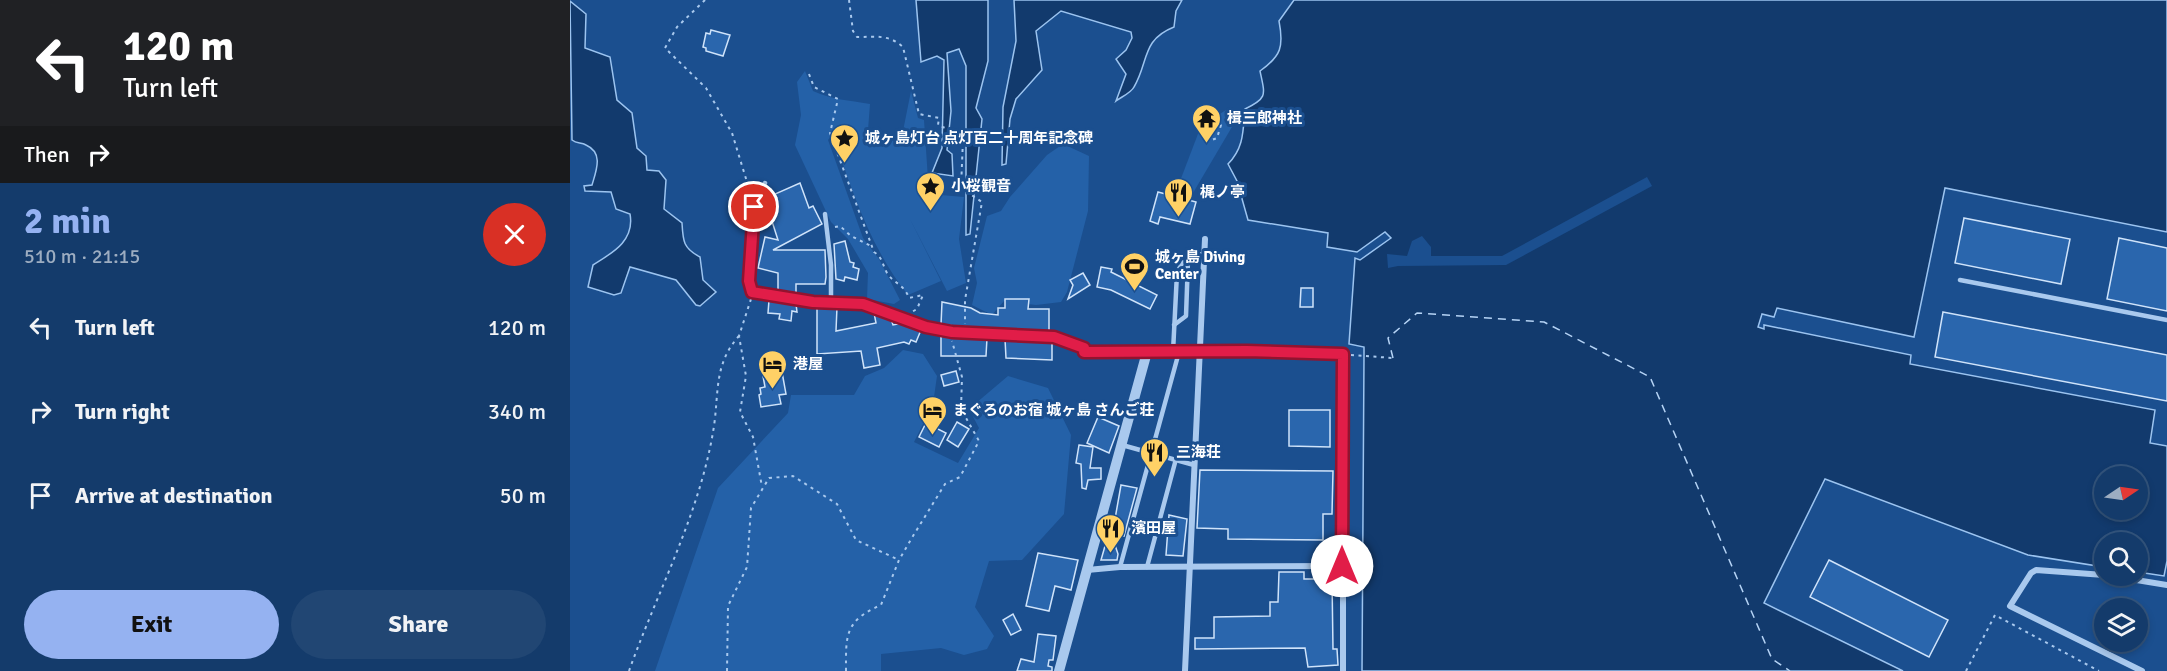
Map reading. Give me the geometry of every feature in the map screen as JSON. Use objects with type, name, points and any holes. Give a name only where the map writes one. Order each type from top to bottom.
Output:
[{"type":"street","points":[[1185,671],[1204,239]]},
{"type":"street","points":[[1084,352],[1343,354],[1343,671]]},
{"type":"street","points":[[1061,670],[1147,352]]},
{"type":"street","points":[[1087,570],[1119,567],[1342,566]]},
{"type":"street","points":[[2094,574],[2036,570],[2031,573],[2010,606],[2142,671]]},
{"type":"street","points":[[2148,582],[2167,585]]},
{"type":"lane","points":[[765,183],[754,207],[749,281],[752,292],[831,303],[863,304],[926,327],[952,332],[1054,337],[1084,348],[1084,352]]},
{"type":"lane","points":[[825,214],[831,265],[831,303]]},
{"type":"lane","points":[[1119,567],[1152,453],[1176,352],[1174,326],[1177,273],[1182,263],[1204,253]]},
{"type":"lane","points":[[1174,326],[1185,316],[1188,260]]},
{"type":"lane","points":[[1960,280],[2167,320]]},
{"type":"lane","points":[[1122,445],[1194,465]]},
{"type":"lane","points":[[1147,567],[1176,459]]},
{"type":"path","points":[[705,0],[677,27],[665,48],[706,88],[732,133],[754,207]]},
{"type":"path","points":[[849,0],[853,31],[857,37],[881,36],[896,40],[903,47],[918,114],[939,118],[938,125],[950,130],[953,138],[963,139],[961,188],[982,202],[965,300],[964,332]]},
{"type":"path","points":[[809,74],[814,87],[838,99],[830,133],[872,247]]},
{"type":"path","points":[[1204,109],[1221,125],[1217,138],[1209,141]]},
{"type":"path","points":[[826,228],[840,226],[851,237],[872,247],[881,256],[888,275],[903,286],[909,298],[923,296],[917,309],[903,317]]},
{"type":"path","points":[[629,671],[676,558],[710,448],[723,358],[739,336],[752,292]]},
{"type":"path","points":[[846,671],[844,646],[847,634],[866,612],[881,605],[899,560],[945,484],[960,477],[979,441],[977,433],[961,410],[962,378],[952,346],[952,332]]},
{"type":"path","points":[[739,336],[746,376],[740,412],[753,437],[762,487]]},
{"type":"path","points":[[1343,354],[1393,358]]},
{"type":"path","points":[[727,671],[728,606],[747,567],[751,508],[769,478],[793,476],[837,504],[856,540],[899,560]]},
{"type":"path","points":[[1966,671],[1995,615],[2099,671]]},
{"type":"shaded area","points":[[916,0],[988,0],[988,61],[976,108],[982,119],[970,234],[966,235],[966,66],[959,49],[947,53],[951,111],[947,150],[952,154],[953,176],[932,173],[942,148],[944,60],[937,56],[921,62]]},
{"type":"shaded area","points":[[1014,0],[1182,0],[1176,11],[1174,27],[1156,38],[1147,52],[1134,87],[1116,101],[1126,74],[1116,59],[1126,50],[1132,38],[1131,32],[1061,11],[1036,31],[1042,70],[1016,99],[1010,119],[1006,164],[1002,165],[1003,107],[1016,41]]},
{"type":"shaded area","points":[[1294,0],[2167,0],[2167,232],[1945,188],[1914,337],[1777,308],[1774,317],[1762,314],[1758,327],[1764,329],[1764,325],[1911,355],[1910,364],[2155,410],[2150,443],[2167,446],[2167,561],[2164,576],[2148,574],[2148,532],[2094,532],[2094,565],[2028,555],[1825,479],[1764,603],[1903,671],[1362,671],[1364,347],[1349,344],[1355,258],[1360,260],[1391,238],[1385,232],[1357,252],[1327,247],[1328,233],[1248,220],[1237,181],[1228,164],[1240,145],[1245,109],[1258,102],[1263,95],[1260,71],[1277,55],[1281,38],[1279,21]]},
{"type":"shaded area","points":[[570,1],[586,14],[585,48],[610,57],[617,100],[632,113],[637,148],[646,156],[647,170],[659,171],[666,180],[664,209],[682,223],[687,247],[700,257],[703,280],[716,292],[700,306],[696,305],[676,280],[630,267],[621,293],[614,295],[588,287],[593,265],[608,256],[626,239],[631,223],[630,214],[616,209],[611,192],[585,191],[584,186],[592,185],[597,168],[597,157],[592,148],[572,140]]},
{"type":"shaded area","points":[[805,71],[813,91],[834,98],[870,104],[867,143],[883,147],[887,138],[901,141],[911,91],[918,118],[924,120],[929,194],[964,197],[959,239],[966,283],[947,291],[910,219],[941,281],[908,295],[883,258],[863,218],[833,134],[828,140],[863,238],[879,259],[900,300],[894,304],[867,299],[868,273],[848,239],[831,222],[795,145],[801,115],[797,82]]},
{"type":"shaded area","points":[[1226,110],[1239,115],[1193,193],[1177,189],[1201,126]]},
{"type":"shaded area","points":[[1063,144],[1089,156],[1088,211],[1067,292],[1061,302],[1036,305],[1004,301],[992,315],[972,305],[977,283],[974,268],[987,216],[1001,211],[1010,197],[1047,155]]},
{"type":"shaded area","points":[[903,350],[923,354],[937,376],[933,404],[914,442],[958,463],[979,428],[969,409],[1008,376],[1048,388],[1071,435],[1064,514],[1022,560],[989,561],[975,607],[994,636],[987,649],[964,655],[941,648],[881,654],[881,671],[655,671],[718,488],[788,413],[791,395],[854,395],[865,376],[884,368]]},
{"type":"pier","points":[[1647,177],[1652,186],[1506,265],[1388,268],[1387,254],[1407,256],[1412,241],[1422,236],[1431,247],[1431,256],[1502,256]]},
{"type":"building","points":[[711,30],[730,35],[723,56],[706,51],[703,47],[706,33],[710,34]]},
{"type":"building","points":[[800,183],[809,208],[813,206],[822,224],[773,250],[825,250],[826,277],[825,284],[796,284],[796,295],[778,292],[778,273],[758,268],[765,237],[778,240],[769,212],[773,210],[770,200],[777,198],[775,194]]},
{"type":"building","points":[[1158,192],[1196,202],[1190,224],[1160,217],[1158,224],[1150,221]]},
{"type":"building","points":[[1964,218],[2070,239],[2061,284],[1955,263]]},
{"type":"building","points":[[2119,238],[2167,248],[2167,311],[2107,299]]},
{"type":"building","points":[[845,241],[850,262],[854,263],[853,267],[859,269],[857,280],[845,277],[844,281],[836,279],[834,244]]},
{"type":"building","points":[[1101,267],[1112,269],[1111,272],[1157,295],[1150,309],[1111,290],[1097,287]]},
{"type":"building","points":[[1083,273],[1090,285],[1068,299],[1073,285],[1070,280]]},
{"type":"building","points":[[1301,288],[1313,288],[1313,307],[1300,307]]},
{"type":"building","points":[[1005,299],[1029,299],[1028,309],[1049,309],[1049,332],[941,325],[942,302],[971,308],[980,313],[998,315],[998,308],[1005,308]]},
{"type":"building","points":[[769,300],[796,304],[797,312],[792,311],[791,321],[779,319],[780,314],[768,313]]},
{"type":"building","points":[[817,307],[837,307],[836,331],[876,323],[874,313],[891,319],[893,325],[903,323],[921,330],[916,342],[911,340],[909,344],[904,342],[877,348],[880,365],[864,368],[861,351],[817,354]]},
{"type":"building","points":[[1943,312],[2167,355],[2167,401],[1935,357]]},
{"type":"building","points":[[941,334],[987,338],[986,356],[941,356]]},
{"type":"building","points":[[1005,339],[1052,341],[1052,360],[1006,358]]},
{"type":"building","points":[[956,371],[959,382],[944,386],[941,375]]},
{"type":"building","points":[[782,372],[786,394],[779,395],[781,404],[761,407],[759,395],[761,394],[760,388],[765,387],[763,376]]},
{"type":"building","points":[[1289,410],[1330,410],[1330,447],[1289,446]]},
{"type":"building","points":[[1098,417],[1119,426],[1109,453],[1087,443]]},
{"type":"building","points":[[957,422],[969,429],[958,447],[947,440]]},
{"type":"building","points":[[926,423],[946,433],[939,447],[919,437]]},
{"type":"building","points":[[1079,445],[1093,447],[1090,468],[1101,468],[1101,479],[1088,480],[1086,489],[1082,488],[1081,464],[1076,463]]},
{"type":"building","points":[[1200,470],[1333,471],[1332,514],[1323,514],[1323,540],[1228,539],[1228,529],[1197,528]]},
{"type":"building","points":[[1121,485],[1137,488],[1124,536],[1111,533],[1118,554],[1117,560],[1101,560],[1113,518],[1115,519]]},
{"type":"building","points":[[1169,515],[1187,519],[1183,556],[1166,555]]},
{"type":"building","points":[[1038,553],[1078,560],[1071,590],[1055,586],[1049,611],[1026,606]]},
{"type":"building","points":[[1829,560],[1948,620],[1929,657],[1810,597]]},
{"type":"building","points":[[1279,572],[1304,572],[1304,579],[1332,579],[1333,649],[1337,649],[1338,665],[1308,667],[1305,648],[1195,649],[1195,638],[1214,638],[1214,617],[1270,616],[1270,602],[1278,602]]},
{"type":"building","points":[[1013,614],[1021,630],[1011,635],[1003,620]]},
{"type":"building","points":[[1038,634],[1056,636],[1053,660],[1049,660],[1048,666],[1052,667],[1052,671],[1017,671],[1021,659],[1034,662]]},
{"type":"ferry route","points":[[1393,358],[1388,338],[1417,313],[1544,322],[1650,377],[1772,659],[1790,671]]},
{"type":"place","name":"楫三郎神社","points":[[1206,144]]},
{"type":"place","name":"城ヶ島灯台 点灯百二十周年記念碑","points":[[844,164]]},
{"type":"place","name":"小桜観音","points":[[930,212]]},
{"type":"place","name":"梶ノ亭","points":[[1179,218]]},
{"type":"place","name":"城ヶ島 Diving Center","points":[[1134,292]]},
{"type":"place","name":"港屋","points":[[772,390]]},
{"type":"place","name":"まぐろのお宿 城ヶ島 さんご荘","points":[[932,436]]},
{"type":"place","name":"三海荘","points":[[1155,478]]},
{"type":"place","name":"濱田屋","points":[[1110,554]]},
{"type":"route","points":[[754,207],[749,281],[752,292],[813,302],[863,304],[926,327],[952,332],[1054,337],[1084,348],[1084,352],[1247,351],[1343,354],[1342,566]]}]
